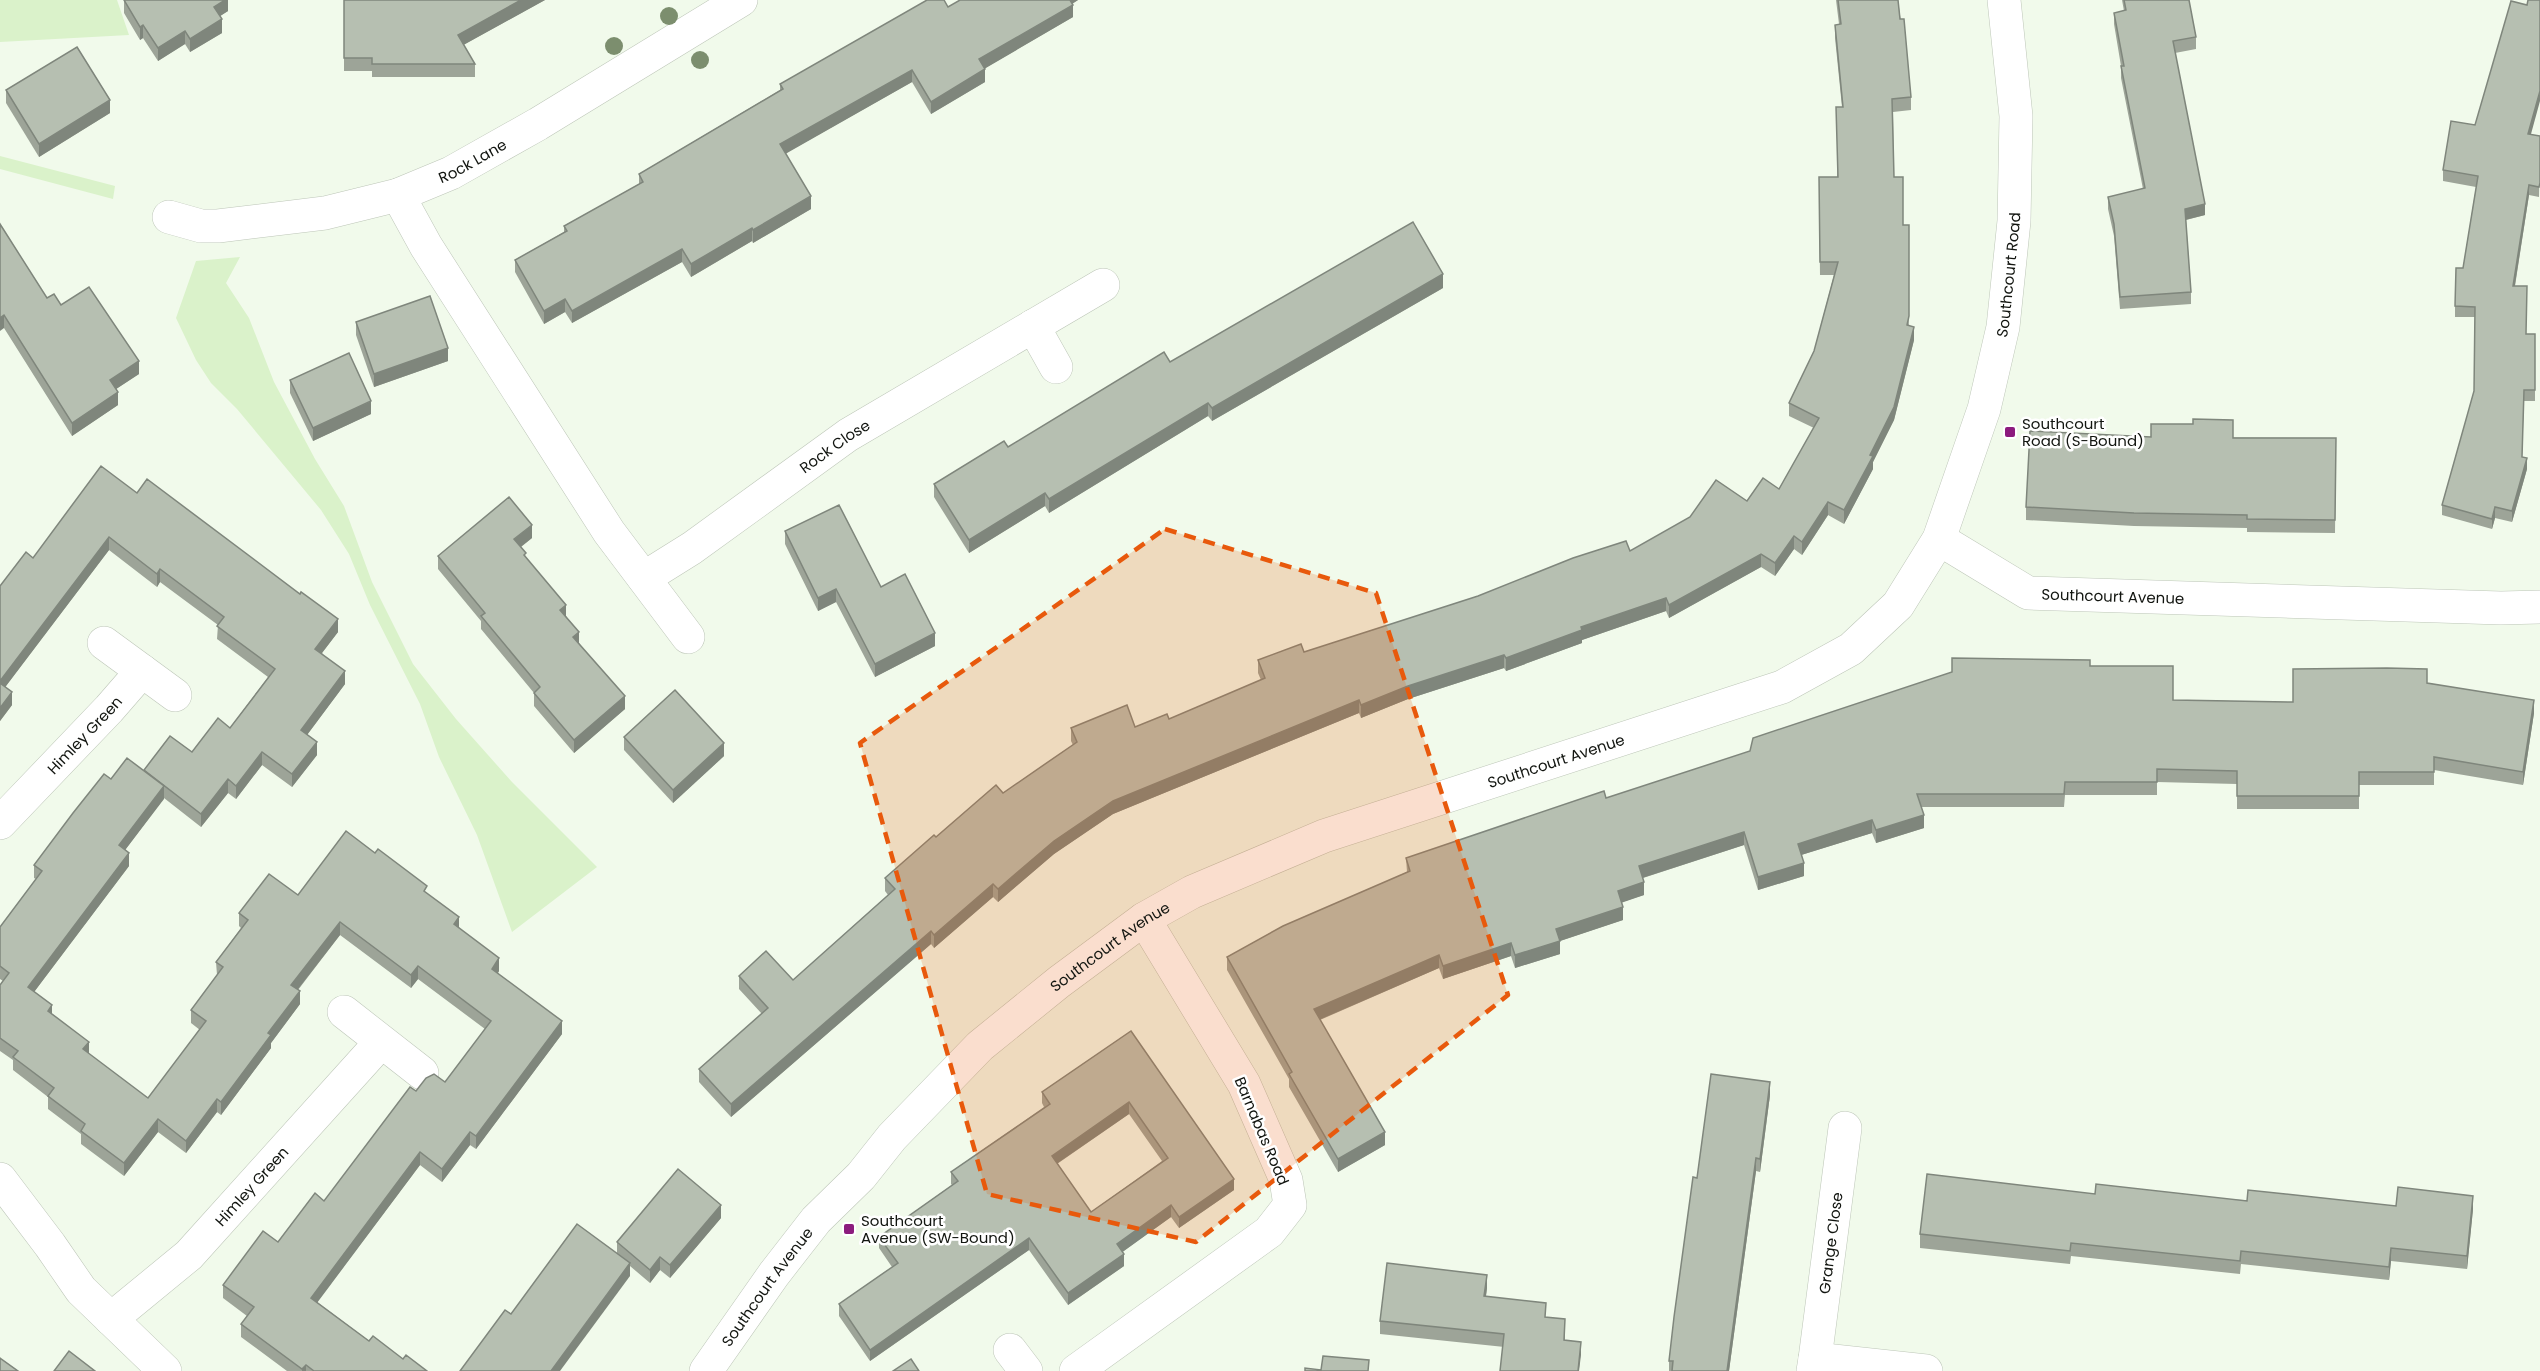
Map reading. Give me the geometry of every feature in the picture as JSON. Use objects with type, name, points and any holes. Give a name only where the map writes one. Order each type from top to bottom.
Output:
[{"type":"street","name":"Rock Lane","points":[[169,217],[201,226],[218,226],[325,213],[398,195],[451,173],[538,124],[741,0]]},
{"type":"street","name":"Southcourt Road","points":[[1939,539],[1984,409],[2003,327],[2014,221],[2016,116],[2004,0]]},
{"type":"street","points":[[398,195],[426,246],[609,532],[688,637]]},
{"type":"street","name":"Rock Close","points":[[644,578],[692,548],[848,435],[1103,285]]},
{"type":"street","points":[[1033,326],[1056,367]]},
{"type":"street","name":"Southcourt Avenue","points":[[706,1371],[774,1274],[816,1220],[861,1176],[892,1137],[980,1046],[1059,982],[1144,919],[1192,892],[1324,836],[1782,687],[1851,649],[1898,605],[1939,539],[2028,593],[2501,608],[2540,607]]},
{"type":"street","points":[[104,643],[175,695]]},
{"type":"street","name":"Himley Green","points":[[0,823],[110,710],[142,671]]},
{"type":"street","name":"Barnabas Road","points":[[1076,1371],[1269,1232],[1290,1205],[1286,1180],[1244,1084],[1144,919]]},
{"type":"street","points":[[344,1012],[422,1073]]},
{"type":"street","name":"Himley Green","points":[[111,1319],[189,1255],[381,1042]]},
{"type":"street","name":"Grange Close","points":[[1845,1128],[1814,1365],[1926,1371]]},
{"type":"street","points":[[0,1179],[81,1290],[165,1371]]},
{"type":"highlighted area","points":[[1165,529],[1376,593],[1508,995],[1196,1242],[987,1194],[860,743]]},
{"type":"green space","points":[[0,0],[117,0],[129,35],[0,42]]},
{"type":"green space","points":[[0,156],[115,186],[113,199],[0,169]]},
{"type":"green space","points":[[240,257],[226,283],[249,318],[274,382],[315,459],[344,506],[372,582],[413,664],[456,719],[512,782],[597,867],[512,932],[477,835],[439,757],[420,704],[370,605],[349,554],[321,510],[237,409],[211,383],[196,360],[176,318],[196,261]]},
{"type":"building","points":[[124,0],[225,0],[214,7],[222,19],[190,39],[185,31],[158,48],[143,25],[140,27]]},
{"type":"building","points":[[344,0],[521,0],[458,35],[475,64],[372,64],[372,58],[344,58]]},
{"type":"building","points":[[927,0],[944,0],[948,7],[960,0],[1070,0],[1073,5],[979,59],[985,69],[931,102],[912,70],[780,144],[811,196],[753,230],[752,228],[691,264],[682,249],[572,311],[565,299],[544,311],[515,260],[567,231],[564,226],[643,182],[639,174],[783,89],[780,84]]},
{"type":"building","points":[[1838,0],[1898,0],[1900,19],[1904,19],[1911,97],[1892,99],[1894,177],[1903,177],[1903,225],[1909,225],[1909,316],[1907,325],[1914,327],[1894,407],[1870,455],[1873,456],[1844,510],[1828,502],[1802,542],[1794,536],[1775,563],[1761,554],[1669,605],[1666,598],[1581,627],[1582,630],[1506,658],[1504,655],[1408,686],[1361,705],[1359,700],[1113,801],[1054,841],[998,889],[993,884],[934,935],[931,931],[731,1104],[699,1069],[768,1008],[739,976],[766,951],[793,980],[895,889],[885,878],[934,835],[936,837],[996,785],[1003,793],[1077,742],[1071,728],[1127,705],[1135,727],[1167,714],[1169,719],[1265,678],[1258,660],[1301,644],[1304,652],[1478,596],[1573,558],[1626,541],[1630,551],[1690,517],[1716,480],[1747,501],[1763,478],[1779,489],[1819,418],[1789,403],[1814,351],[1838,262],[1820,262],[1819,177],[1838,177],[1836,107],[1843,107],[1835,25],[1841,24]]},
{"type":"building","points":[[2124,0],[2189,0],[2196,37],[2173,41],[2205,204],[2185,209],[2191,292],[2120,297],[2114,224],[2108,197],[2145,188],[2121,66],[2124,66],[2114,13],[2126,10]]},
{"type":"building","points":[[2528,0],[2540,0],[2540,91],[2528,134],[2540,136],[2540,183],[2539,187],[2529,185],[2513,286],[2527,286],[2526,334],[2535,334],[2535,390],[2524,390],[2522,457],[2527,458],[2512,511],[2495,507],[2492,519],[2442,505],[2474,391],[2475,307],[2455,306],[2456,268],[2463,268],[2478,176],[2443,170],[2451,121],[2475,125],[2511,1],[2527,5]]},
{"type":"building","points":[[77,47],[110,100],[39,144],[6,90]]},
{"type":"building","points":[[1413,222],[1443,274],[1212,408],[1208,403],[1049,499],[1045,493],[969,540],[934,484],[1004,441],[1008,447],[1164,352],[1170,362]]},
{"type":"building","points":[[0,224],[47,298],[54,294],[61,305],[89,287],[139,361],[110,380],[118,392],[72,423],[4,315],[0,318]]},
{"type":"building","points":[[430,296],[448,348],[374,374],[356,322]]},
{"type":"building","points":[[349,353],[371,401],[313,428],[290,380]]},
{"type":"building","points":[[2193,419],[2233,420],[2233,438],[2336,438],[2335,520],[2247,519],[2247,515],[2134,513],[2026,507],[2030,431],[2151,437],[2151,424],[2193,424]]},
{"type":"building","points":[[101,466],[137,493],[147,479],[300,594],[301,592],[338,619],[315,649],[345,671],[301,730],[317,742],[292,774],[262,752],[236,786],[228,779],[201,814],[144,770],[170,736],[192,752],[218,718],[230,728],[275,669],[217,626],[224,617],[160,569],[157,574],[109,537],[0,681],[0,586],[26,552],[33,558]]},
{"type":"building","points":[[509,497],[532,525],[514,539],[526,553],[524,555],[566,605],[560,610],[579,632],[573,637],[625,696],[574,740],[534,693],[540,687],[481,616],[485,613],[438,556]]},
{"type":"building","points":[[839,505],[881,587],[905,574],[935,633],[875,664],[836,589],[818,598],[785,531]]},
{"type":"building","points":[[1952,658],[2090,660],[2090,666],[2173,666],[2173,700],[2293,702],[2293,669],[2387,668],[2427,669],[2427,683],[2534,700],[2523,772],[2434,757],[2434,772],[2359,772],[2359,796],[2237,796],[2237,771],[2157,769],[2157,782],[2065,782],[2064,794],[1917,794],[1924,815],[1876,830],[1872,820],[1798,844],[1804,863],[1758,877],[1744,832],[1639,866],[1644,882],[1618,891],[1623,907],[1556,929],[1560,941],[1515,955],[1511,943],[1443,966],[1439,955],[1314,1009],[1385,1132],[1338,1159],[1289,1074],[1292,1072],[1227,957],[1283,926],[1410,871],[1406,858],[1604,791],[1606,798],[1750,751],[1753,738],[1952,672]]},
{"type":"building","points":[[0,683],[12,692],[0,708]]},
{"type":"building","points":[[675,690],[724,743],[673,790],[624,737]]},
{"type":"building","points":[[127,758],[164,786],[119,845],[129,853],[28,987],[52,1005],[48,1011],[89,1042],[83,1049],[148,1098],[206,1021],[191,1010],[223,967],[216,962],[248,920],[239,913],[269,874],[298,895],[346,831],[375,853],[378,849],[427,886],[424,891],[459,917],[454,924],[499,958],[492,969],[562,1021],[476,1136],[470,1132],[442,1169],[420,1152],[311,1298],[369,1341],[373,1336],[403,1359],[406,1355],[427,1371],[314,1371],[306,1365],[302,1369],[241,1324],[254,1307],[223,1285],[263,1231],[278,1242],[315,1193],[324,1201],[410,1087],[416,1091],[426,1078],[434,1074],[445,1082],[491,1021],[418,966],[411,975],[340,922],[291,985],[300,991],[268,1033],[271,1035],[221,1102],[217,1099],[186,1141],[158,1119],[124,1163],[81,1131],[85,1124],[48,1096],[54,1088],[13,1057],[18,1051],[0,1038],[0,985],[9,973],[0,966],[0,927],[42,871],[34,865],[73,813],[104,774],[111,779]]},
{"type":"building","points":[[1131,1031],[1234,1179],[1179,1217],[1171,1205],[1117,1244],[1124,1254],[1068,1293],[1029,1238],[870,1350],[839,1304],[898,1263],[879,1237],[958,1181],[951,1172],[1050,1104],[1042,1092]],"holes":[[[1129,1102],[1168,1158],[1091,1212],[1052,1156]]]},
{"type":"building","points":[[1711,1074],[1770,1082],[1760,1159],[1756,1158],[1727,1371],[1672,1371],[1673,1361],[1669,1361],[1674,1317],[1693,1177],[1697,1178]]},
{"type":"building","points":[[678,1169],[721,1205],[670,1265],[660,1257],[650,1270],[617,1242]]},
{"type":"building","points":[[1927,1174],[2095,1194],[2096,1184],[2247,1201],[2248,1190],[2396,1206],[2398,1187],[2473,1196],[2467,1256],[2391,1248],[2389,1267],[2241,1251],[2240,1261],[2071,1243],[2070,1251],[1920,1234]]},
{"type":"building","points":[[577,1224],[630,1263],[551,1371],[460,1371],[505,1310],[511,1314]]},
{"type":"building","points":[[1387,1263],[1487,1275],[1484,1296],[1546,1303],[1545,1317],[1565,1319],[1564,1340],[1581,1342],[1578,1371],[1500,1371],[1504,1334],[1380,1321]]},
{"type":"building","points":[[69,1351],[95,1371],[54,1371]]},
{"type":"building","points":[[1323,1356],[1369,1360],[1368,1371],[1305,1371],[1305,1368],[1321,1370]]},
{"type":"building","points":[[0,1358],[18,1371],[0,1371]]},
{"type":"building","points":[[911,1359],[919,1371],[893,1371]]},
{"type":"place","name":"Southcourt Road (S-Bound)","points":[[2010,432]]},
{"type":"place","name":"Southcourt Avenue (SW-Bound)","points":[[849,1229]]}]
